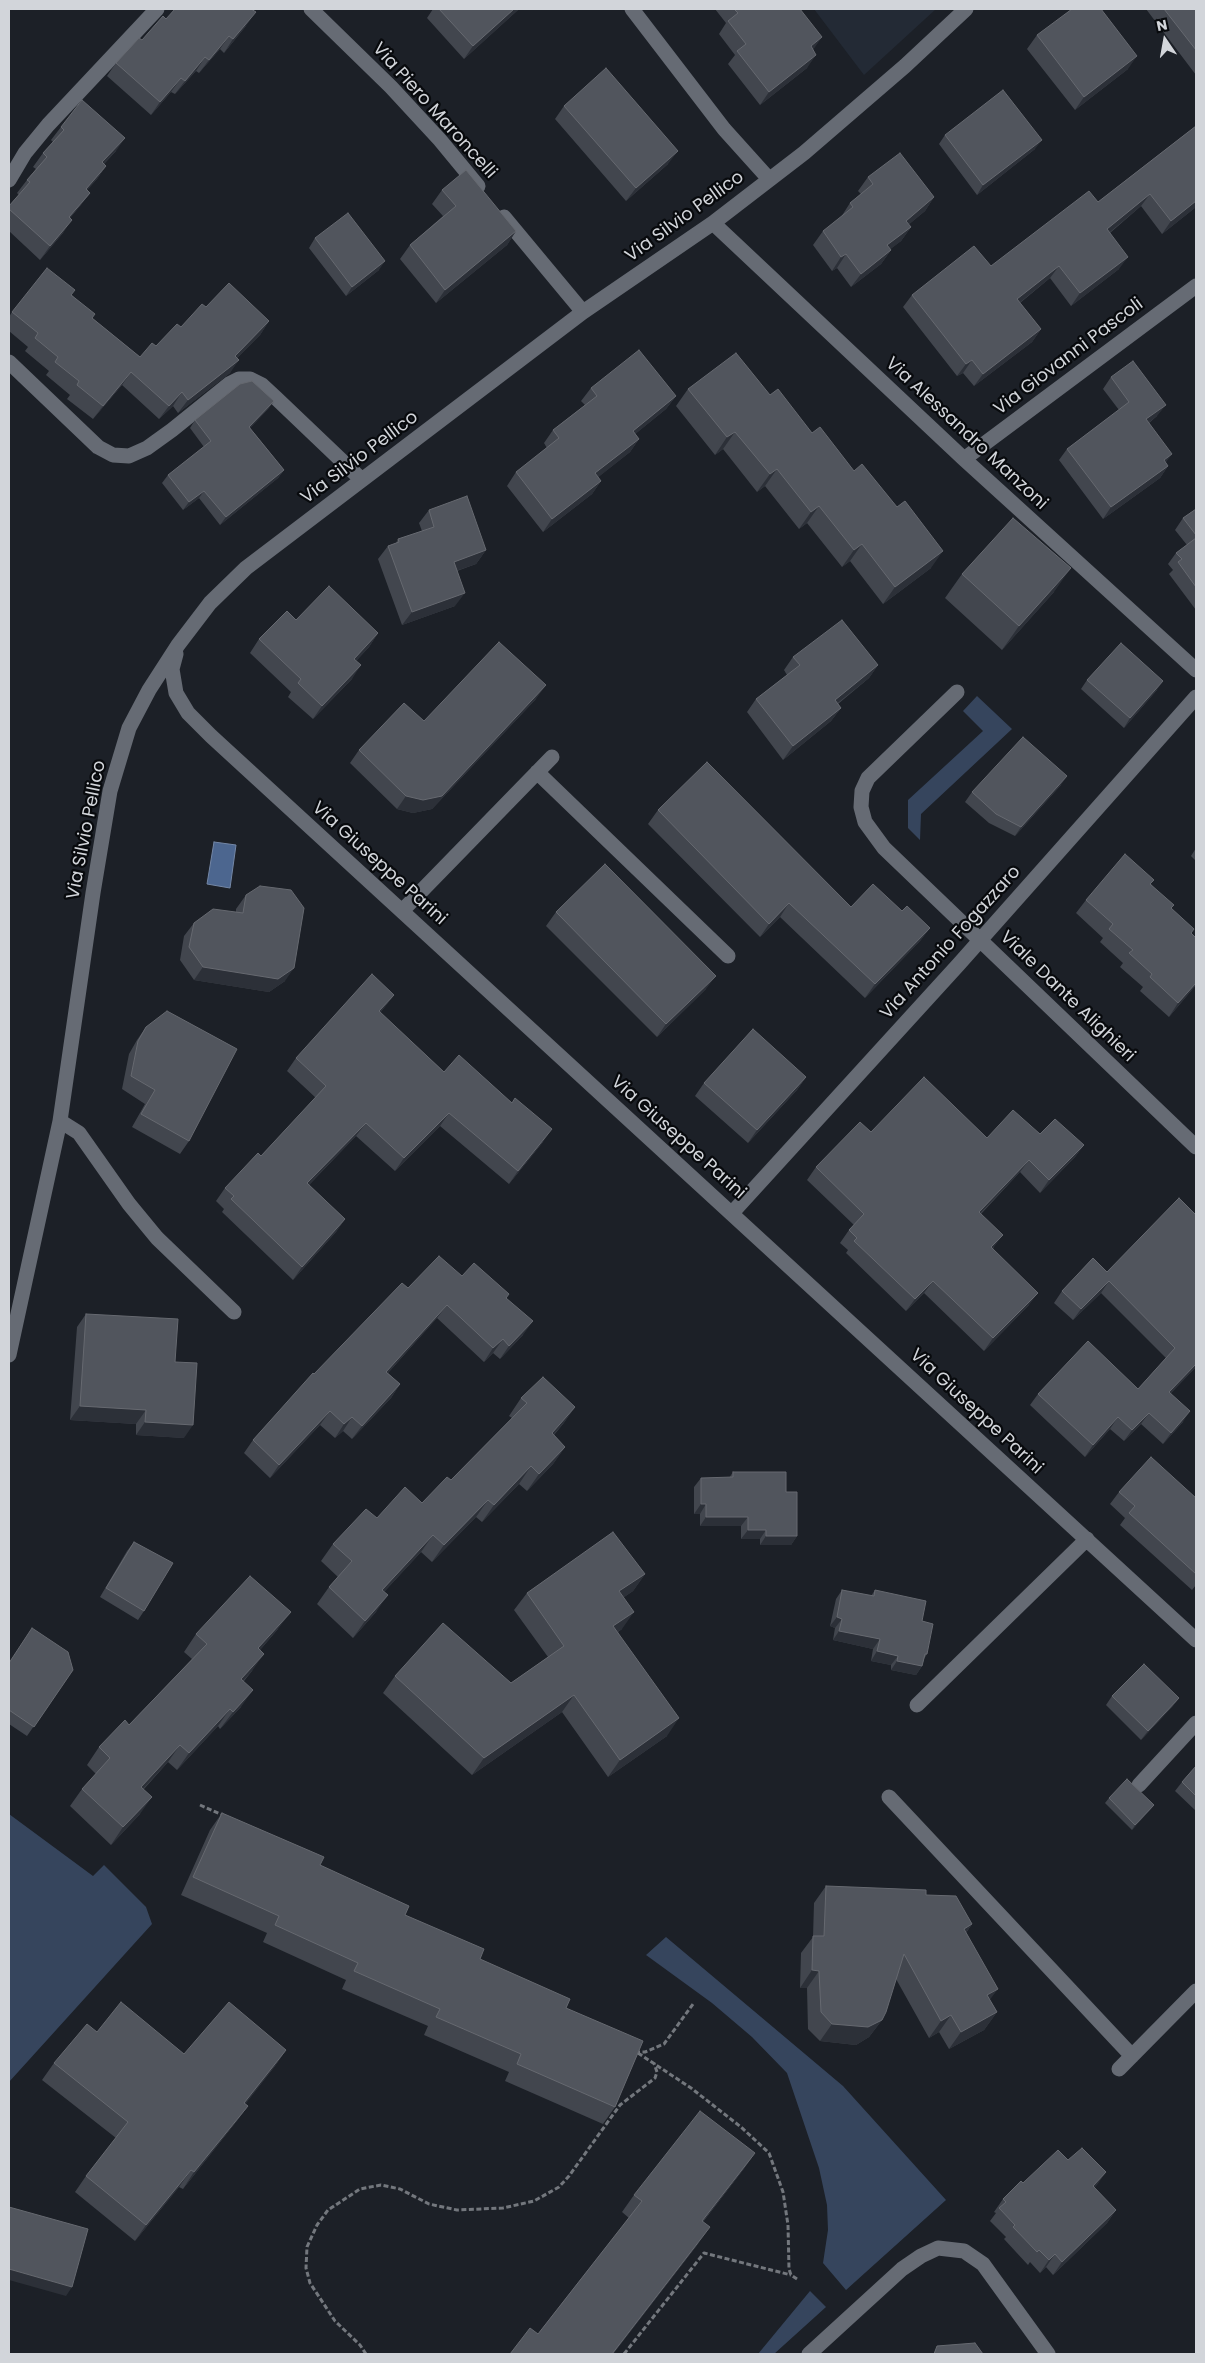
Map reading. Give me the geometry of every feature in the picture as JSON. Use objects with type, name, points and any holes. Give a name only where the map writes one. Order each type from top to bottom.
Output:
[{"type":"street","points":[[9,180],[25,154],[48,125],[157,9]]},
{"type":"street","name":"Via Piero Maroncelli","points":[[311,9],[391,86],[440,140],[484,194]]},
{"type":"street","points":[[632,9],[724,129],[770,179]]},
{"type":"street","name":"Via Silvio Pellico","points":[[9,1355],[60,1121],[93,893],[110,792],[129,728],[149,690],[178,645],[210,603],[246,568],[583,312],[713,223],[804,153],[898,73],[966,9]]},
{"type":"street","points":[[497,209],[583,312]]},
{"type":"street","name":"Via Alessandro Manzoni","points":[[713,223],[964,458],[1196,670]]},
{"type":"street","name":"Via Giovanni Pascoli","points":[[964,458],[1196,286]]},
{"type":"street","points":[[9,362],[98,447],[113,455],[129,456],[147,448],[229,384],[239,379],[250,379],[269,392],[362,480]]},
{"type":"street","name":"Via Giuseppe Parini","points":[[178,645],[172,669],[176,693],[188,713],[1196,1640]]},
{"type":"street","name":"Viale Dante Alighieri","points":[[957,692],[876,768],[865,784],[861,807],[865,822],[884,848],[1196,1147]]},
{"type":"street","name":"Via Antonio Fogazzaro","points":[[732,1213],[1196,697]]},
{"type":"street","points":[[402,910],[552,757]]},
{"type":"street","points":[[537,772],[728,956]]},
{"type":"street","points":[[60,1121],[79,1133],[129,1204],[158,1238],[234,1312]]},
{"type":"street","points":[[917,1705],[1087,1539]]},
{"type":"street","points":[[1139,1785],[1196,1723]]},
{"type":"street","points":[[889,1797],[1132,2056]]},
{"type":"street","points":[[1119,2069],[1196,1991]]},
{"type":"street","points":[[810,2354],[902,2269],[921,2256],[938,2248],[964,2251],[983,2264],[1048,2354]]},
{"type":"path","points":[[200,1805],[227,1817],[224,1825]]},
{"type":"path","points":[[635,2052],[653,2050],[664,2044],[693,2004]]},
{"type":"path","points":[[626,2048],[654,2063],[741,2127],[769,2153],[783,2192],[788,2225],[791,2275]]},
{"type":"path","points":[[366,2354],[360,2345],[335,2321],[310,2283],[306,2268],[307,2247],[317,2225],[328,2210],[360,2189],[381,2185],[400,2189],[429,2204],[457,2210],[502,2208],[534,2201],[559,2187],[620,2105],[655,2078],[657,2072],[654,2063]]},
{"type":"path","points":[[624,2354],[704,2253],[791,2275],[797,2280]]},
{"type":"shaded area","points":[[814,9],[936,9],[864,75]]},
{"type":"shaded area","points":[[977,696],[1012,729],[921,814],[920,840],[908,828],[908,800],[983,731],[963,711]]},
{"type":"shaded area","points":[[214,842],[236,845],[230,888],[207,884]]},
{"type":"shaded area","points":[[9,1814],[93,1876],[104,1865],[146,1907],[152,1924],[9,2082]]},
{"type":"shaded area","points":[[666,1937],[843,2086],[946,2200],[846,2290],[823,2263],[828,2230],[827,2205],[819,2168],[787,2073],[752,2037],[712,2003],[646,1955]]},
{"type":"shaded area","points":[[810,2291],[826,2307],[774,2354],[758,2354]]},
{"type":"building","points":[[175,9],[251,9],[256,12],[233,39],[229,36],[209,60],[205,57],[185,81],[181,78],[160,102],[116,63],[139,38],[142,40],[163,16],[166,19]]},
{"type":"building","points":[[439,9],[514,9],[473,46]]},
{"type":"building","points":[[734,9],[800,9],[822,37],[811,46],[816,55],[769,92],[737,51],[746,44],[728,21],[738,13]]},
{"type":"building","points":[[1072,9],[1101,9],[1137,56],[1084,97],[1037,35]]},
{"type":"building","points":[[1164,9],[1196,9],[1196,50]]},
{"type":"building","points":[[606,68],[678,151],[636,188],[564,106]]},
{"type":"building","points":[[1003,90],[1042,140],[983,185],[945,135]]},
{"type":"building","points":[[82,100],[125,138],[102,162],[106,166],[86,189],[90,193],[69,217],[72,220],[50,246],[9,209],[9,206],[30,182],[27,180],[47,157],[43,153],[64,130],[61,127]]},
{"type":"building","points":[[1196,126],[1196,201],[1171,221],[1150,194],[1107,229],[1128,257],[1080,293],[1059,266],[1017,299],[1041,329],[983,374],[972,360],[966,364],[912,295],[974,246],[991,266],[1089,191],[1098,202]]},
{"type":"building","points":[[900,153],[934,197],[906,221],[911,227],[887,245],[891,250],[861,274],[846,254],[841,257],[823,231],[853,207],[850,203],[873,184],[868,177]]},
{"type":"building","points":[[466,170],[516,231],[445,290],[410,245],[456,206],[442,190]]},
{"type":"building","points":[[348,213],[385,261],[352,287],[315,238]]},
{"type":"building","points":[[47,268],[75,290],[71,295],[95,314],[92,318],[140,357],[152,343],[156,346],[177,324],[181,327],[202,304],[206,307],[229,283],[269,321],[235,356],[239,360],[188,400],[182,392],[169,406],[131,372],[103,406],[77,385],[79,381],[55,362],[58,357],[35,338],[38,333],[12,312]]},
{"type":"building","points":[[639,350],[676,396],[633,431],[639,439],[595,473],[601,481],[552,519],[516,472],[559,438],[553,430],[597,396],[591,388]]},
{"type":"building","points":[[736,353],[770,395],[778,389],[812,433],[820,427],[854,471],[862,464],[897,507],[905,501],[943,551],[895,587],[862,544],[854,550],[819,506],[811,512],[777,469],[770,474],[735,432],[727,437],[688,389]]},
{"type":"building","points":[[1133,361],[1166,405],[1146,419],[1172,454],[1164,460],[1168,466],[1111,507],[1067,449],[1129,402],[1111,377]]},
{"type":"building","points":[[252,381],[274,401],[249,427],[284,470],[226,517],[204,491],[189,502],[168,475],[211,441],[195,420],[240,384]]},
{"type":"building","points":[[467,496],[486,550],[454,562],[465,593],[412,612],[388,546],[399,542],[398,539],[434,527],[429,510]]},
{"type":"building","points":[[1196,509],[1196,535],[1183,518]]},
{"type":"building","points":[[1013,518],[1071,568],[1019,626],[962,574]]},
{"type":"building","points":[[1196,538],[1196,587],[1178,562],[1182,559],[1176,553]]},
{"type":"building","points":[[329,586],[378,633],[354,659],[361,665],[322,706],[298,683],[301,679],[259,639],[287,611],[296,620]]},
{"type":"building","points":[[842,620],[878,665],[835,700],[841,708],[793,746],[756,699],[800,665],[793,657]]},
{"type":"building","points":[[499,642],[546,685],[442,796],[423,800],[406,796],[359,750],[404,703],[424,721]]},
{"type":"building","points":[[1121,643],[1163,681],[1130,718],[1087,680]]},
{"type":"building","points":[[1023,737],[1067,776],[1021,827],[996,814],[972,792]]},
{"type":"building","points":[[707,762],[851,907],[873,884],[902,911],[907,906],[930,928],[875,984],[789,903],[769,924],[658,810]]},
{"type":"building","points":[[1125,854],[1154,880],[1150,884],[1174,905],[1171,908],[1194,929],[1191,933],[1196,938],[1196,983],[1178,1003],[1150,977],[1152,974],[1129,953],[1133,950],[1109,929],[1113,924],[1086,900]]},
{"type":"building","points":[[605,864],[716,976],[666,1024],[556,912]]},
{"type":"building","points":[[260,886],[291,890],[304,908],[294,968],[278,979],[203,967],[189,947],[194,923],[213,909],[243,913],[246,895]]},
{"type":"building","points":[[372,974],[394,995],[379,1011],[444,1072],[459,1055],[512,1103],[515,1098],[552,1129],[518,1171],[449,1113],[404,1158],[366,1123],[307,1183],[345,1219],[302,1267],[231,1199],[234,1196],[225,1188],[258,1153],[261,1156],[326,1086],[296,1058]]},
{"type":"building","points":[[167,1011],[237,1049],[189,1141],[141,1114],[155,1090],[131,1076],[138,1041],[146,1027]]},
{"type":"building","points":[[753,1029],[806,1077],[757,1130],[704,1083]]},
{"type":"building","points":[[924,1077],[987,1138],[1013,1110],[1040,1134],[1055,1119],[1084,1145],[1049,1180],[1029,1160],[979,1212],[1003,1235],[991,1247],[1038,1293],[993,1338],[933,1281],[915,1299],[854,1241],[857,1238],[849,1230],[864,1214],[816,1167],[860,1122],[871,1132]]},
{"type":"building","points":[[1179,1198],[1196,1215],[1196,1364],[1169,1392],[1190,1411],[1171,1433],[1149,1413],[1132,1430],[1118,1417],[1093,1445],[1038,1394],[1088,1341],[1138,1389],[1175,1348],[1109,1281],[1081,1309],[1062,1291],[1093,1258],[1107,1272]]},
{"type":"building","points":[[439,1256],[462,1276],[474,1263],[509,1294],[506,1298],[533,1321],[509,1346],[503,1339],[493,1348],[447,1305],[386,1372],[400,1384],[362,1426],[352,1417],[344,1424],[330,1411],[279,1465],[253,1440],[313,1373],[402,1283],[408,1288]]},
{"type":"building","points":[[86,1314],[178,1319],[175,1362],[197,1363],[193,1425],[145,1422],[146,1410],[80,1406]]},
{"type":"building","points":[[543,1377],[575,1407],[552,1433],[565,1447],[539,1474],[531,1466],[494,1505],[488,1500],[444,1545],[433,1535],[382,1590],[388,1595],[365,1621],[329,1587],[352,1561],[333,1544],[366,1509],[377,1518],[405,1487],[422,1503],[447,1477],[451,1480],[527,1403],[521,1398]]},
{"type":"building","points":[[1151,1457],[1196,1498],[1196,1574],[1129,1513],[1135,1506],[1119,1492]]},
{"type":"building","points":[[733,1472],[786,1472],[786,1492],[797,1492],[797,1536],[766,1536],[766,1530],[748,1530],[748,1517],[706,1517],[706,1504],[701,1504],[701,1478],[733,1477]]},
{"type":"building","points":[[613,1532],[645,1574],[619,1591],[634,1612],[613,1626],[679,1718],[620,1760],[574,1695],[484,1758],[395,1676],[443,1623],[511,1683],[564,1646],[527,1593]]},
{"type":"building","points":[[134,1542],[173,1563],[144,1611],[106,1588]]},
{"type":"building","points":[[250,1576],[291,1612],[258,1648],[264,1654],[241,1679],[253,1690],[233,1712],[230,1709],[189,1753],[180,1745],[141,1787],[152,1797],[123,1827],[82,1789],[110,1758],[99,1747],[125,1720],[129,1725],[207,1644],[196,1634]]},
{"type":"building","points":[[842,1590],[874,1596],[875,1590],[926,1601],[922,1621],[933,1624],[927,1654],[925,1654],[922,1666],[897,1661],[898,1656],[877,1651],[880,1639],[839,1631],[842,1619],[837,1617]]},
{"type":"building","points":[[32,1628],[68,1652],[73,1670],[34,1727],[9,1710],[9,1663]]},
{"type":"building","points":[[1144,1664],[1179,1698],[1148,1731],[1112,1696]]},
{"type":"building","points":[[1196,1766],[1196,1796],[1182,1782]]},
{"type":"building","points":[[1127,1779],[1154,1805],[1135,1825],[1109,1798]]},
{"type":"building","points":[[222,1813],[324,1857],[320,1865],[409,1906],[405,1915],[484,1949],[480,1959],[570,1999],[566,2008],[643,2041],[615,2107],[517,2064],[521,2054],[436,2017],[440,2009],[354,1971],[358,1963],[275,1925],[279,1916],[193,1877]]},
{"type":"building","points":[[826,1886],[926,1890],[926,1895],[956,1896],[972,1924],[964,1929],[998,1989],[987,1995],[997,2012],[961,2032],[951,2015],[941,2021],[904,1954],[882,2020],[868,2027],[832,2024],[821,2012],[819,1971],[812,1970],[813,1936],[824,1936]]},
{"type":"building","points":[[121,2002],[184,2054],[229,2002],[286,2050],[244,2103],[248,2106],[194,2172],[191,2170],[146,2225],[86,2176],[128,2122],[54,2063],[87,2024],[97,2032]]},
{"type":"building","points":[[700,2111],[755,2153],[702,2221],[710,2227],[612,2354],[510,2354],[530,2328],[538,2334],[642,2201],[634,2195]]},
{"type":"building","points":[[1082,2148],[1106,2172],[1093,2186],[1116,2210],[1062,2262],[1055,2254],[1049,2260],[1039,2250],[1037,2252],[1013,2227],[1015,2225],[999,2208],[1006,2202],[1003,2199],[1021,2181],[1023,2183],[1058,2150],[1068,2160]]},
{"type":"building","points":[[9,2207],[88,2229],[72,2287],[9,2269]]},
{"type":"building","points":[[975,2343],[983,2354],[934,2354],[937,2346]]}]
